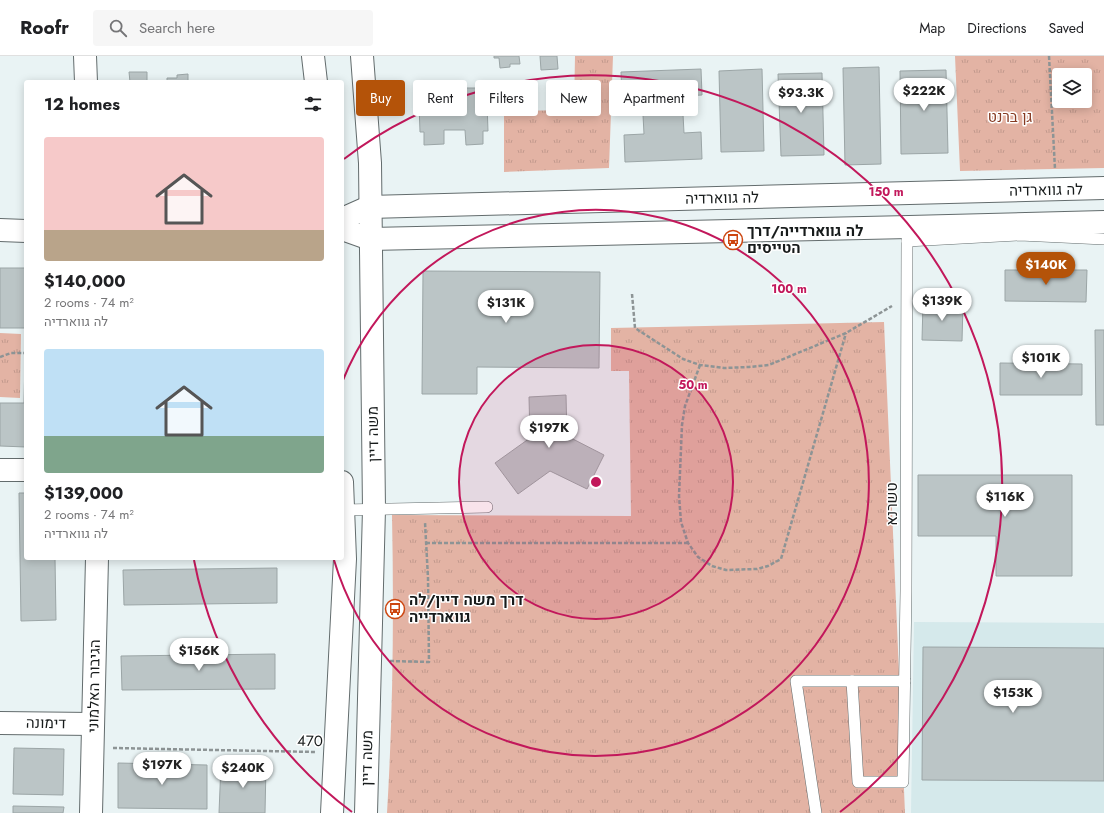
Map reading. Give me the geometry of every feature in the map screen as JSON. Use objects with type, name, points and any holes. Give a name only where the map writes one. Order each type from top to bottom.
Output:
[{"type":"main road","points":[[85,56],[86,80]]},
{"type":"main road","points":[[313,56],[316,80]]},
{"type":"main road","name":"משה דיין","points":[[362,56],[370,163],[374,509],[366,813]]},
{"type":"main road","name":"לה גווארדיה","points":[[344,218],[370,207],[1104,188]]},
{"type":"main road","points":[[344,230],[370,238],[908,234],[1104,222]]},
{"type":"main road","points":[[0,230],[24,231]]},
{"type":"main road","points":[[0,470],[24,470]]},
{"type":"main road","name":"משה דיין","points":[[332,813],[345,559],[344,534]]},
{"type":"main road","name":"הגיבור האלמוני","points":[[90,813],[97,560]]},
{"type":"main road","name":"דימונה","points":[[0,722],[93,724]]},
{"type":"lane","points":[[908,234],[1020,235],[1104,240]]},
{"type":"lane","name":"טשרנא","points":[[852,681],[858,782],[903,782],[908,234]]},
{"type":"lane","points":[[344,510],[487,507]]},
{"type":"lane","points":[[816,813],[796,681],[905,681]]},
{"type":"path","points":[[1049,56],[1056,189]]},
{"type":"path","points":[[632,294],[635,328],[683,359],[700,365],[724,368],[769,365],[846,333],[907,297]]},
{"type":"path","points":[[700,365],[685,406],[682,425],[679,496],[681,522],[688,543],[698,557],[712,566],[726,570],[757,569],[768,566],[781,559],[846,333]]},
{"type":"path","points":[[0,356],[11,353],[24,353]]},
{"type":"path","points":[[386,661],[429,662],[424,508]]},
{"type":"path","points":[[426,543],[688,543]]},
{"type":"path","name":"470","points":[[92,748],[335,752]]},
{"type":"shaded area","points":[[914,622],[1104,623],[1104,813],[911,813]]},
{"type":"green space","points":[[575,56],[613,56],[612,80],[609,80],[609,116],[611,116],[609,168],[504,172],[504,116],[538,116],[538,111],[546,110],[546,116],[601,116],[601,80],[575,80]]},
{"type":"green space","name":"גן ברנט","points":[[955,56],[1104,56],[1104,168],[960,171]]},
{"type":"green space","points":[[884,322],[905,813],[387,813],[391,739],[393,589],[392,515],[631,516],[629,371],[611,371],[611,328]]},
{"type":"green space","points":[[0,333],[21,334],[20,398],[0,397]]},
{"type":"building","points":[[494,56],[519,56],[520,64],[510,64],[510,67],[500,68],[499,58],[494,58]]},
{"type":"building","points":[[540,56],[557,56],[558,69],[541,70]]},
{"type":"building","points":[[879,67],[881,164],[845,165],[843,68]]},
{"type":"building","points":[[701,69],[702,95],[698,95],[698,80],[621,80],[621,72]]},
{"type":"building","points":[[762,69],[764,151],[721,152],[719,71]]},
{"type":"building","points":[[946,70],[948,153],[901,154],[900,71]]},
{"type":"building","points":[[129,72],[147,72],[147,80],[130,80]]},
{"type":"building","points":[[822,73],[824,155],[781,156],[778,74]]},
{"type":"building","points":[[188,74],[188,80],[167,80],[167,78],[177,78],[177,75]]},
{"type":"building","points":[[467,88],[475,88],[475,116],[487,116],[488,131],[483,131],[483,144],[466,145],[465,130],[444,130],[444,144],[424,145],[424,132],[420,132],[419,116],[467,116]]},
{"type":"building","points":[[643,116],[683,116],[684,133],[701,132],[702,159],[625,162],[624,135],[644,134]]},
{"type":"building","points":[[0,268],[24,268],[24,328],[0,328]]},
{"type":"building","points":[[1005,270],[1087,270],[1086,302],[1005,301]]},
{"type":"building","points":[[423,271],[600,272],[599,368],[477,367],[477,394],[422,394]]},
{"type":"building","points":[[923,303],[963,304],[962,341],[922,340]]},
{"type":"building","points":[[1095,330],[1104,330],[1104,425],[1096,425]]},
{"type":"building","points":[[1000,363],[1082,364],[1082,395],[1000,395]]},
{"type":"building","points":[[566,395],[567,436],[604,455],[587,489],[550,471],[518,494],[495,463],[530,438],[529,397]]},
{"type":"building","points":[[0,403],[24,403],[24,447],[0,446]]},
{"type":"building","points":[[918,475],[1072,475],[1072,576],[996,576],[996,536],[918,536]]},
{"type":"building","points":[[19,493],[24,493],[24,560],[55,560],[56,620],[21,621]]},
{"type":"building","points":[[277,568],[277,603],[124,605],[123,570]]},
{"type":"building","points":[[923,647],[1104,648],[1104,781],[922,780]]},
{"type":"building","points":[[275,654],[275,689],[122,690],[121,656]]},
{"type":"building","points":[[14,748],[64,749],[63,795],[13,794]]},
{"type":"building","points":[[118,763],[207,765],[207,809],[118,808]]},
{"type":"building","points":[[221,764],[266,766],[265,813],[219,813]]},
{"type":"building","points":[[13,806],[64,807],[63,813],[13,813]]},
{"type":"place","name":"לה גווארדייה/דרך הטייסים","points":[[733,240]]},
{"type":"place","name":"דרך משה דיין/לה גווארדייה","points":[[395,609]]}]
